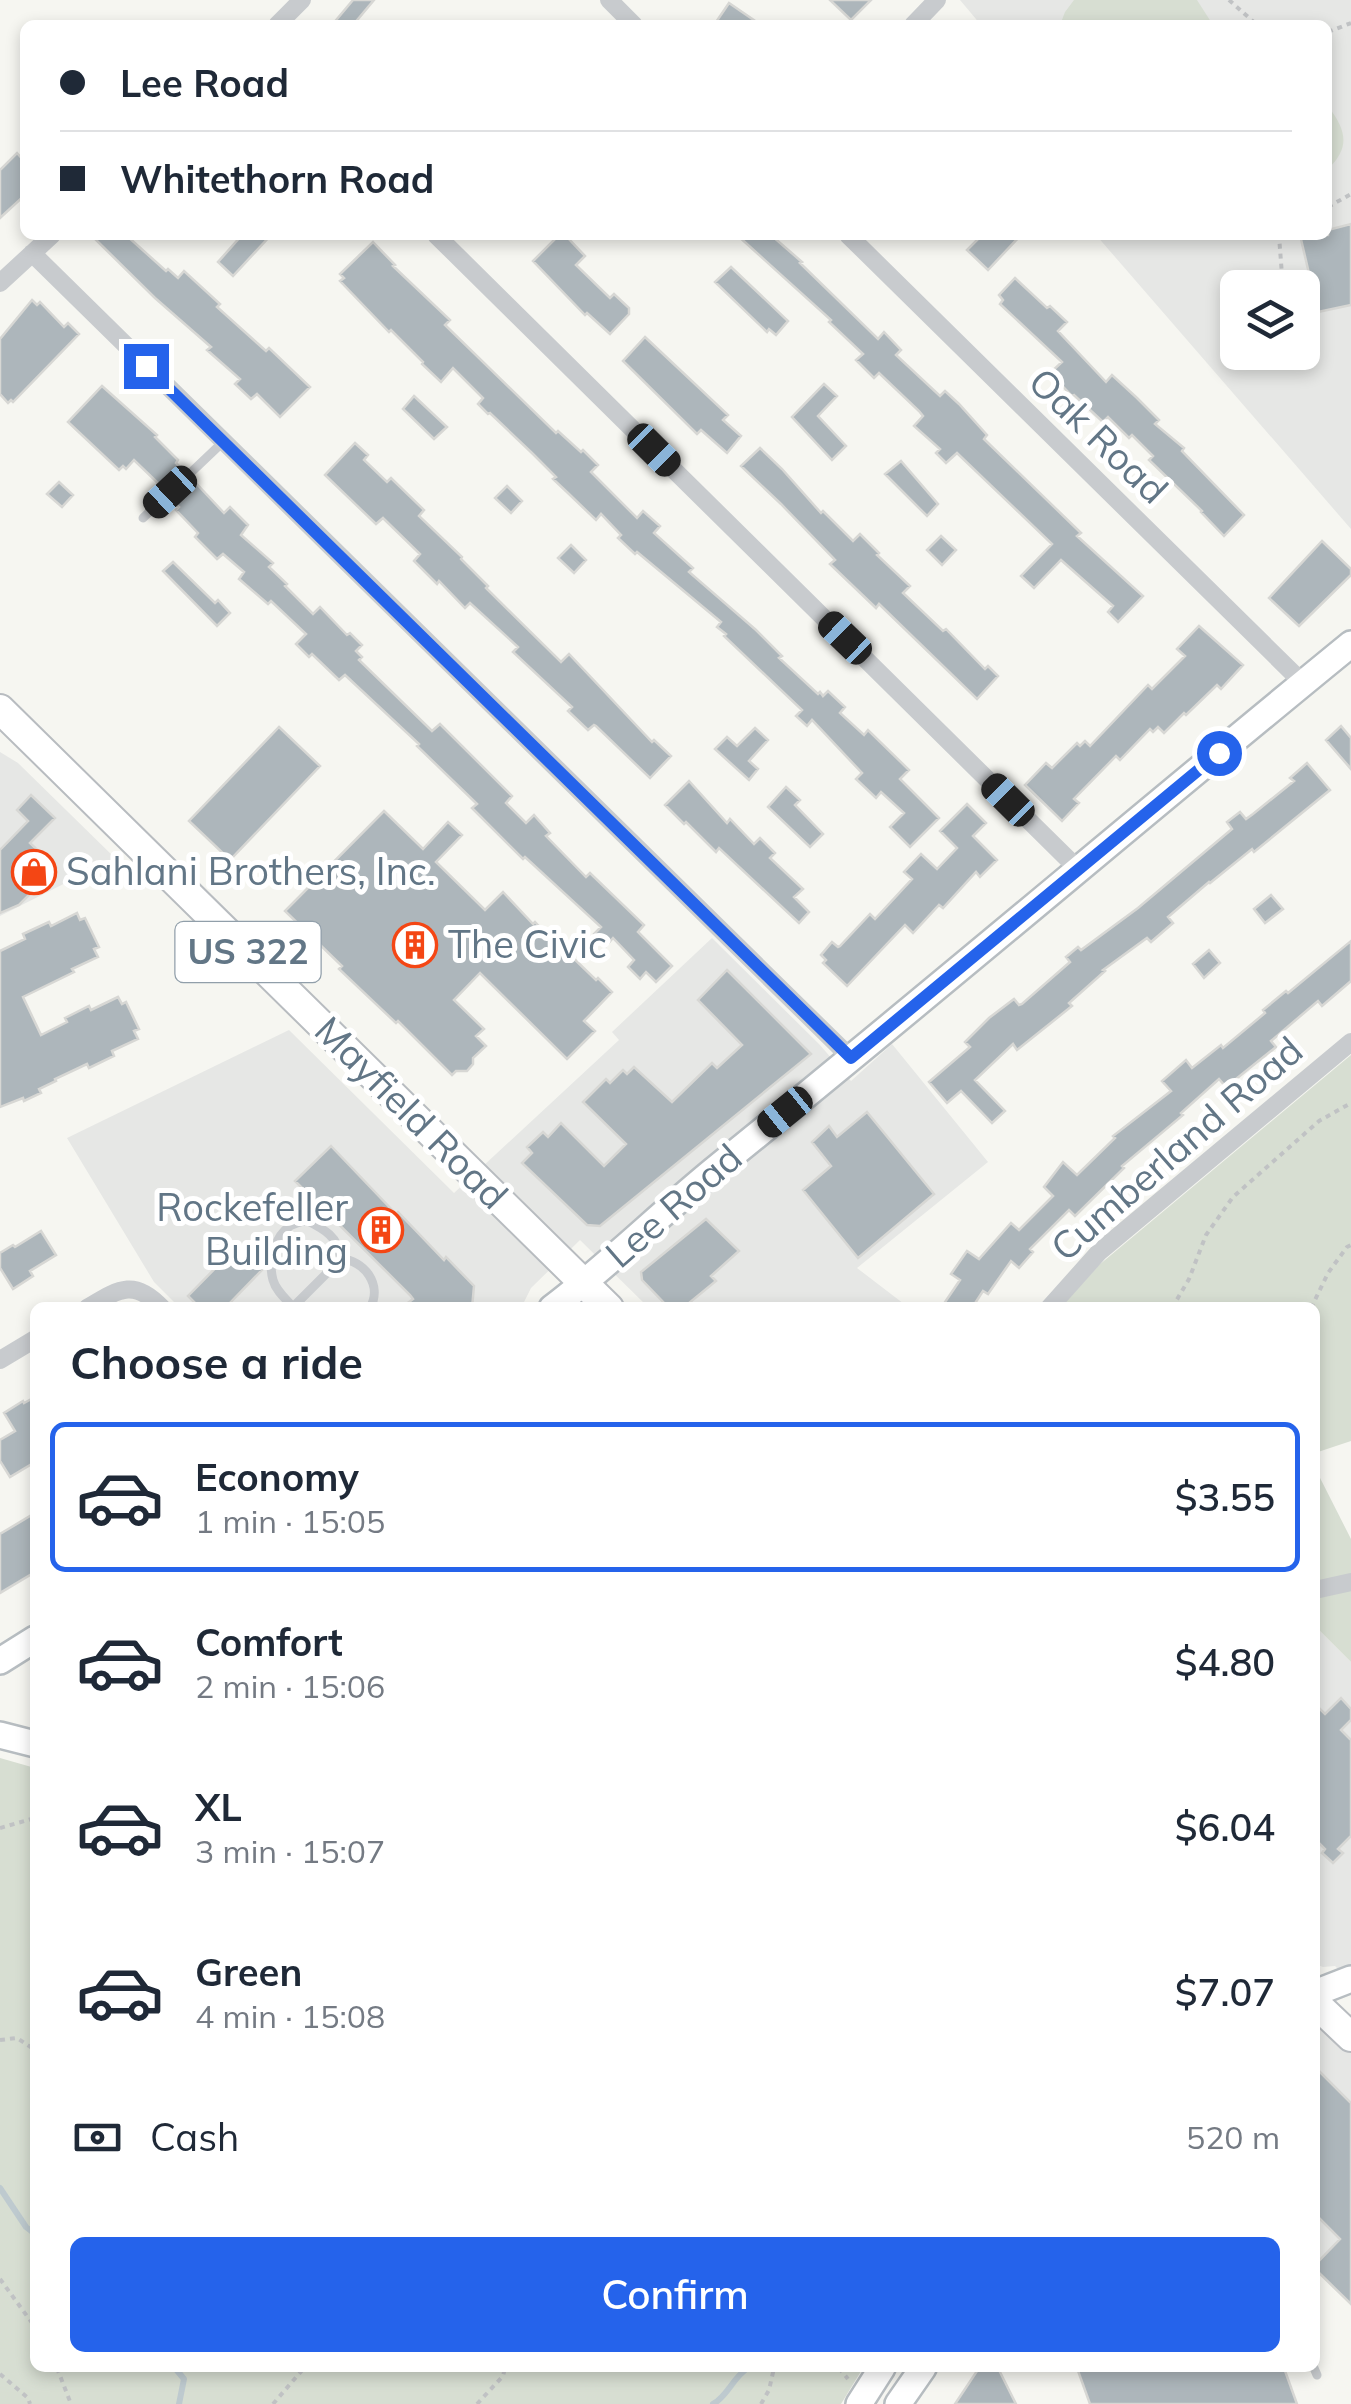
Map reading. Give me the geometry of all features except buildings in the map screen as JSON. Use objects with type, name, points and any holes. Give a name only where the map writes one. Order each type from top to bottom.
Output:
[{"type":"main road","name":"Lee Road","points":[[560,1302],[694,1186],[1351,644]]},
{"type":"main road","name":"Mayfield Road","points":[[2,715],[602,1302]]},
{"type":"main road","points":[[0,1660],[30,1643]]},
{"type":"main road","points":[[0,1735],[30,1743]]},
{"type":"main road","points":[[1320,1991],[1351,1979]]},
{"type":"main road","points":[[1320,2008],[1351,2038]]},
{"type":"main road","points":[[858,2404],[879,2372]]},
{"type":"main road","points":[[898,2404],[916,2372]]},
{"type":"street","points":[[281,20],[302,0]]},
{"type":"street","points":[[609,0],[629,20]]},
{"type":"street","points":[[918,20],[937,0]]},
{"type":"street","points":[[0,284],[46,240]]},
{"type":"street","points":[[441,240],[1079,870]]},
{"type":"street","name":"Oak Road","points":[[853,240],[1303,683]]},
{"type":"street","points":[[32,253],[851,1058]]},
{"type":"street","name":"Cumberland Road","points":[[1054,1302],[1098,1252],[1351,1042]]},
{"type":"street","points":[[97,1302],[112,1292],[130,1288],[145,1292],[156,1302]]},
{"type":"street","points":[[0,1360],[30,1342]]},
{"type":"street","points":[[1320,1589],[1351,1582]]},
{"type":"lane","points":[[143,518],[222,442]]},
{"type":"lane","points":[[289,1302],[273,1279],[272,1266],[275,1243],[290,1226],[306,1220],[327,1230],[340,1248],[341,1259]]},
{"type":"lane","points":[[298,1302],[341,1259],[353,1259],[362,1265],[374,1283],[374,1302]]},
{"type":"path","points":[[1228,0],[1251,20]]},
{"type":"path","points":[[1279,240],[1282,270]]},
{"type":"path","points":[[1176,1302],[1189,1280],[1206,1235],[1233,1197],[1319,1121],[1351,1103]]},
{"type":"path","points":[[1314,1302],[1328,1273],[1351,1245]]},
{"type":"path","points":[[0,1828],[30,1819]]},
{"type":"path","points":[[0,2040],[17,2038],[30,2047]]},
{"type":"path","points":[[0,2279],[30,2320]]},
{"type":"path","points":[[59,2372],[71,2404]]},
{"type":"path","points":[[273,2404],[301,2372]]},
{"type":"path","points":[[477,2404],[504,2372]]},
{"type":"path","points":[[761,2404],[773,2372]]},
{"type":"path","points":[[842,2372],[848,2380]]},
{"type":"path","points":[[0,2374],[30,2404]]},
{"type":"shaded area","points":[[960,0],[1351,0],[1351,529],[1100,240],[1332,240],[1332,20],[977,20]]},
{"type":"shaded area","points":[[1074,0],[1197,0],[1210,20],[1062,20]]},
{"type":"shaded area","points":[[1332,112],[1343,138],[1332,164]]},
{"type":"shaded area","points":[[0,752],[18,763],[115,858],[0,916]]},
{"type":"shaded area","points":[[712,938],[851,1081],[892,1044],[988,1162],[857,1268],[901,1302],[643,1302],[580,1240],[531,1288],[524,1302],[174,1302],[154,1282],[67,1138],[289,1030],[454,1193],[619,1040],[612,1032]]},
{"type":"shaded area","points":[[1351,1055],[1351,1441],[1320,1451],[1320,1302],[1065,1302],[1099,1265]]},
{"type":"shaded area","points":[[1320,1478],[1351,1539],[1351,1662],[1320,1631]]},
{"type":"shaded area","points":[[1320,1631],[1351,1662],[1351,1982],[1335,1966],[1323,1967]]},
{"type":"shaded area","points":[[0,1758],[30,1767],[30,2372],[861,2372],[841,2404],[0,2404]]},
{"type":"shaded area","points":[[1351,2014],[1351,2305],[1320,2275],[1320,2028]]},
{"type":"waterway","points":[[0,2188],[30,2230]]},
{"type":"waterway","points":[[178,2372],[184,2379],[179,2404]]},
{"type":"waterway","points":[[713,2404],[743,2372]]},
{"type":"place","name":"Sahlani Brothers, Inc.","points":[[34,872]]},
{"type":"place","name":"The Civic","points":[[415,945]]},
{"type":"place","name":"Rockefeller Building","points":[[381,1230]]},
{"type":"route","points":[[146,366],[851,1058],[1219,753]]}]
